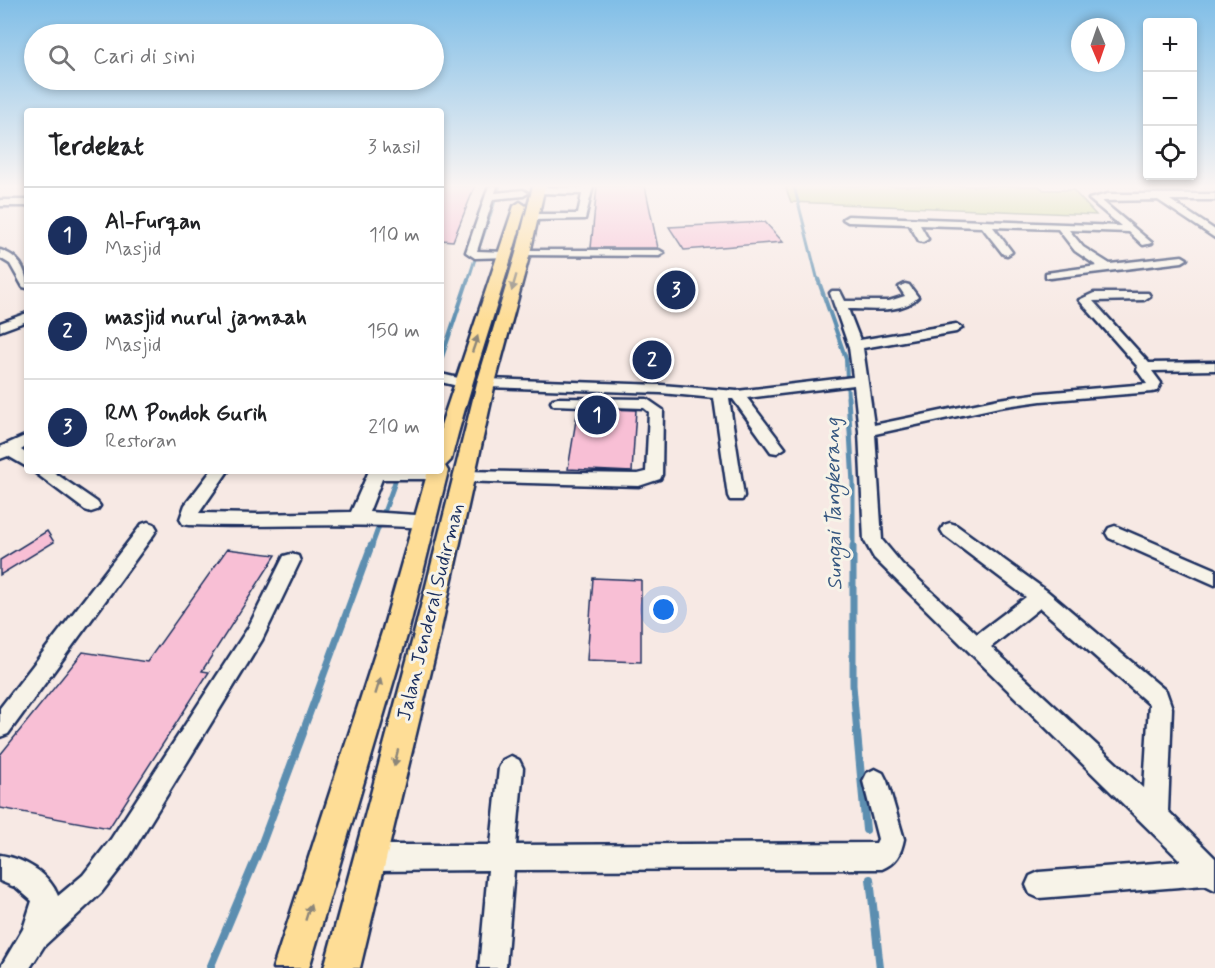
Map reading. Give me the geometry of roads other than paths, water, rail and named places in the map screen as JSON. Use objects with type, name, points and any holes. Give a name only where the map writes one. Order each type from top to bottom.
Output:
[{"type":"main road","name":"Jalan Jenderal Sudirman","points":[[444,463],[486,383],[520,231]]},
{"type":"main road","name":"Jalan Jenderal Sudirman","points":[[444,455],[462,383],[514,254]]},
{"type":"main road","name":"Jalan Jenderal Sudirman","points":[[291,968],[396,628],[412,520],[438,474]]},
{"type":"main road","name":"Jalan Jenderal Sudirman","points":[[342,968],[371,858],[439,474]]},
{"type":"street","points":[[480,231],[471,254],[659,253]]},
{"type":"street","points":[[918,231],[923,239]]},
{"type":"street","points":[[991,231],[1007,252]]},
{"type":"street","points":[[1064,231],[1079,249],[1108,268]]},
{"type":"street","points":[[1134,231],[1147,243]]},
{"type":"street","points":[[0,253],[24,281]]},
{"type":"street","points":[[8,261],[24,255]]},
{"type":"street","points":[[1050,275],[1182,259]]},
{"type":"street","points":[[905,287],[912,297],[909,301],[891,304],[838,299],[856,347],[867,431],[874,544],[895,569],[1155,816],[1212,874]]},
{"type":"street","points":[[867,431],[999,403],[1041,397],[1149,390],[1154,386],[1144,370],[1145,367],[1085,300],[1094,297],[1144,296]]},
{"type":"street","points":[[0,327],[24,318]]},
{"type":"street","points":[[856,347],[860,344],[956,328]]},
{"type":"street","points":[[1145,367],[1215,366]]},
{"type":"street","points":[[444,379],[462,383]]},
{"type":"street","points":[[486,383],[737,395],[860,380]]},
{"type":"street","points":[[721,393],[736,496]]},
{"type":"street","points":[[737,395],[777,448]]},
{"type":"street","points":[[444,471],[639,480],[654,475],[656,410],[654,407],[647,404],[558,402]]},
{"type":"street","points":[[4,451],[24,441]]},
{"type":"street","points":[[4,451],[24,461]]},
{"type":"street","points":[[45,474],[91,506]]},
{"type":"street","points":[[218,474],[191,510],[189,519],[258,521],[381,518],[412,520]]},
{"type":"street","points":[[357,519],[375,474]]},
{"type":"street","points":[[0,726],[148,529]]},
{"type":"street","points":[[950,530],[1040,597],[1158,698],[1161,708],[1155,816]]},
{"type":"street","points":[[1115,533],[1215,576]]},
{"type":"street","points":[[34,936],[92,885],[120,848],[255,634],[291,561]]},
{"type":"street","points":[[976,647],[1040,597]]},
{"type":"street","points":[[492,966],[511,768]]},
{"type":"street","points":[[371,858],[882,856],[889,848],[891,839],[875,781]]},
{"type":"street","points":[[0,868],[8,869],[42,891],[46,899],[34,936],[14,968]]},
{"type":"street","points":[[1039,885],[1212,874]]},
{"type":"waterway","points":[[478,251],[485,231]]},
{"type":"waterway","name":"Sungai Tangkerang","points":[[805,231],[818,281]]},
{"type":"waterway","points":[[468,281],[475,259]]},
{"type":"waterway","points":[[444,351],[468,279]]},
{"type":"waterway","name":"Sungai Tangkerang","points":[[818,279],[846,359],[848,399]]},
{"type":"waterway","name":"Sungai Tangkerang","points":[[848,397],[853,484],[853,685],[857,734]]},
{"type":"waterway","points":[[371,548],[398,474]]},
{"type":"waterway","points":[[302,734],[371,546]]},
{"type":"waterway","points":[[210,968],[259,851],[303,733]]},
{"type":"waterway","name":"Sungai Tangkerang","points":[[857,733],[866,830]]},
{"type":"waterway","name":"Sungai Tangkerang","points":[[870,879],[880,968]]},
{"type":"place","name":"RM Pondok Gurih","points":[[676,290]]},
{"type":"place","name":"masjid nurul jamaah","points":[[652,360]]},
{"type":"place","name":"Al-Furqan","points":[[597,415]]}]
